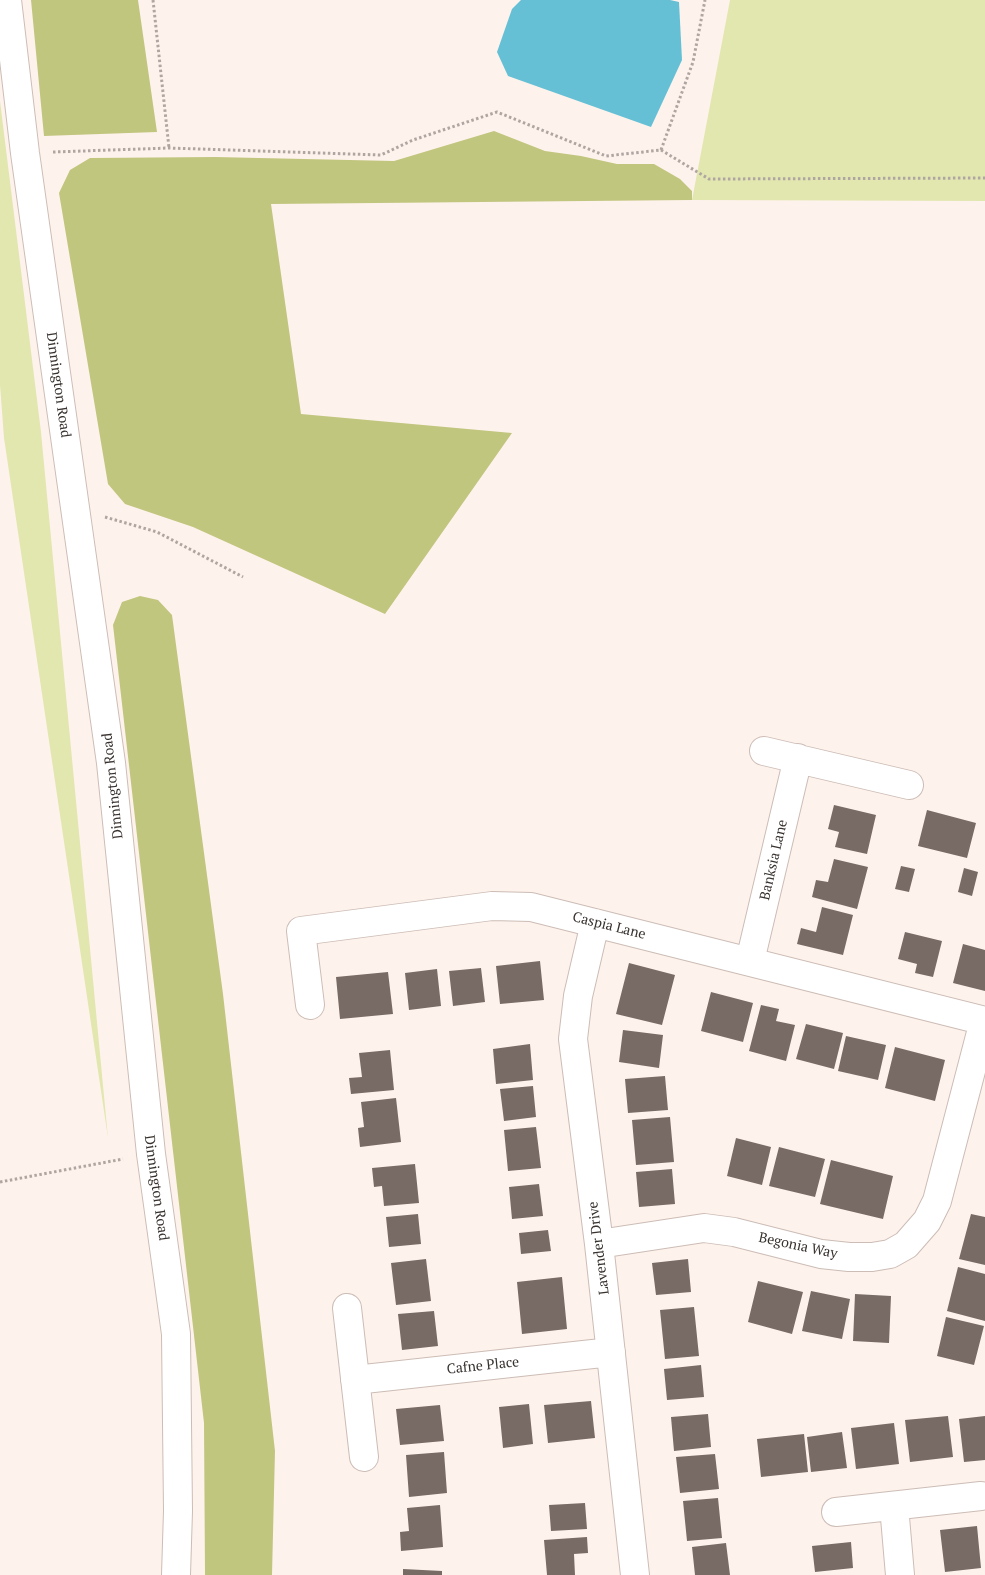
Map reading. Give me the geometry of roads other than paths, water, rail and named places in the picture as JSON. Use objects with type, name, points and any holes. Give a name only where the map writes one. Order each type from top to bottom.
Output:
[{"type":"street","name":"Dinnington Road","points":[[7,0],[25,153],[111,763],[151,1154],[176,1334],[178,1510],[176,1575]]},
{"type":"street","points":[[764,751],[909,785]]},
{"type":"street","name":"Banksia Lane","points":[[750,961],[798,758]]},
{"type":"street","name":"Caspia Lane","points":[[310,1005],[301,931],[492,906],[531,907],[984,1021]]},
{"type":"street","name":"Lavender Drive","points":[[595,923],[578,996],[573,1039],[600,1244],[635,1575]]},
{"type":"street","name":"Begonia Way","points":[[600,1244],[704,1228],[734,1232],[821,1254],[849,1257],[872,1258],[890,1254],[906,1245],[927,1221],[937,1201],[984,1021]]},
{"type":"street","points":[[347,1308],[364,1457]]},
{"type":"street","name":"Cafne Place","points":[[355,1380],[611,1352]]},
{"type":"street","points":[[836,1512],[981,1496]]},
{"type":"street","points":[[894,1506],[900,1575]]},
{"type":"water","points":[[521,0],[670,0],[679,2],[682,60],[651,127],[508,76],[497,52],[512,9]]}]
